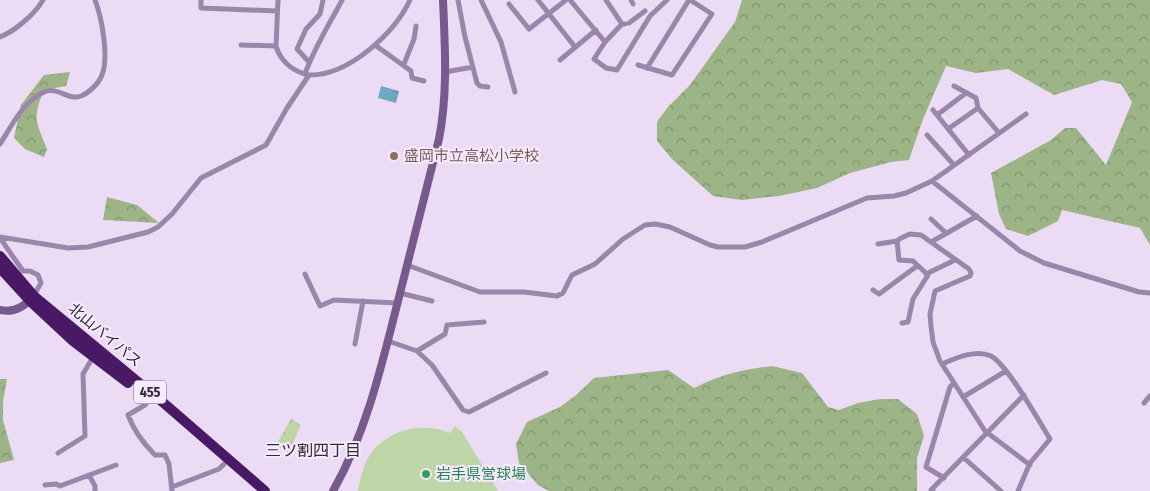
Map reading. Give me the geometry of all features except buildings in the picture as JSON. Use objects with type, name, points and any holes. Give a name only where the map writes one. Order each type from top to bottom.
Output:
[{"type":"highway","name":"北山バイパス","points":[[0,256],[32,298],[166,405],[265,491]]},
{"type":"highway","name":"北山バイパス","points":[[0,268],[74,341],[150,399],[254,491]]},
{"type":"street","points":[[0,37],[10,33],[43,0]]},
{"type":"street","points":[[0,144],[22,110],[33,99],[46,91],[56,90],[71,97],[80,96],[95,86],[102,77],[104,69],[104,40],[102,17],[96,0]]},
{"type":"street","points":[[201,0],[201,8],[277,11]]},
{"type":"street","points":[[278,0],[276,46],[282,59],[299,73],[305,74],[316,45],[342,0]]},
{"type":"street","points":[[309,62],[297,49],[306,29],[320,14],[323,0]]},
{"type":"street","points":[[0,238],[68,248],[81,248],[148,232],[158,227],[172,214],[201,178],[266,145],[309,75],[319,76],[355,60],[375,45],[400,17],[410,0]]},
{"type":"street","points":[[333,491],[353,453],[365,420],[388,341],[444,117],[446,72],[443,0]]},
{"type":"street","points":[[458,0],[477,83],[480,86],[488,87]]},
{"type":"street","points":[[481,0],[504,51],[515,92]]},
{"type":"street","points":[[538,0],[575,47]]},
{"type":"street","points":[[509,4],[529,28],[566,0]]},
{"type":"street","points":[[570,0],[605,42]]},
{"type":"street","points":[[606,0],[625,24]]},
{"type":"street","points":[[645,11],[625,24],[605,42],[594,59],[606,68],[616,70],[625,60],[650,16],[667,0]]},
{"type":"street","points":[[638,65],[647,68],[672,75],[712,14],[689,0],[647,68]]},
{"type":"street","points":[[404,64],[414,39],[416,26]]},
{"type":"street","points":[[560,60],[596,30]]},
{"type":"street","points":[[241,45],[276,46]]},
{"type":"street","points":[[375,45],[404,64],[411,71],[412,78],[424,81]]},
{"type":"street","points":[[446,72],[473,67]]},
{"type":"street","points":[[954,86],[976,98],[978,108],[999,133]]},
{"type":"street","points":[[938,115],[966,93]]},
{"type":"street","points":[[948,129],[978,108]]},
{"type":"street","points":[[933,110],[969,155]]},
{"type":"street","points":[[407,265],[480,292],[524,292],[556,296],[562,292],[572,275],[595,264],[623,239],[645,226],[655,224],[670,227],[718,247],[745,247],[762,242],[867,198],[906,193],[932,181],[1026,114]]},
{"type":"street","points":[[927,136],[954,165]]},
{"type":"street","points":[[932,181],[1020,251],[1044,263],[1139,292],[1150,293]]},
{"type":"street","points":[[931,242],[977,216]]},
{"type":"street","points":[[931,219],[946,233]]},
{"type":"street","points":[[878,244],[897,241],[916,234],[921,235],[972,273],[970,276],[935,291],[930,314],[933,342],[942,364],[987,433],[1030,465]]},
{"type":"street","points":[[0,238],[23,271],[30,271],[38,275],[41,283],[32,298],[20,308],[8,312],[0,310]]},
{"type":"street","points":[[897,241],[899,260],[913,261],[926,274],[927,278],[913,299],[908,322],[902,323]]},
{"type":"street","points":[[926,274],[956,260]]},
{"type":"street","points":[[873,290],[879,294],[917,266]]},
{"type":"street","points":[[305,274],[320,306],[334,300],[397,303]]},
{"type":"street","points":[[400,293],[432,301]]},
{"type":"street","points":[[355,344],[363,301]]},
{"type":"street","points":[[416,351],[445,334],[446,325],[484,322]]},
{"type":"street","points":[[388,341],[416,351],[432,365],[462,410],[470,412],[546,373]]},
{"type":"street","points":[[942,364],[972,354],[981,354],[995,358],[1024,395],[1050,439],[1041,448],[1030,465],[1018,491]]},
{"type":"street","points":[[58,453],[85,436],[83,374],[94,356]]},
{"type":"street","points":[[963,397],[1006,371]]},
{"type":"street","points":[[944,478],[926,467],[950,387],[954,383]]},
{"type":"street","points":[[933,491],[1024,395]]},
{"type":"street","points":[[1144,403],[1150,396]]},
{"type":"street","points":[[150,399],[145,405],[128,415],[136,433],[154,455],[165,455],[168,460],[172,489],[219,469],[224,464]]},
{"type":"street","points":[[964,458],[1000,491]]},
{"type":"street","points":[[45,485],[56,484],[60,486],[116,465]]},
{"type":"street","points":[[89,475],[95,486],[95,491]]},
{"type":"green space","points":[[742,0],[1150,0],[1150,245],[1140,228],[1062,210],[1058,221],[1028,236],[1006,229],[999,214],[991,173],[1051,140],[1065,128],[1076,128],[1106,165],[1132,102],[1121,84],[1102,80],[1054,95],[1008,69],[976,73],[946,66],[923,119],[909,160],[891,162],[850,173],[817,188],[779,196],[742,200],[713,196],[672,159],[657,141],[657,122],[668,107],[690,85],[735,22]]},
{"type":"green space","points":[[70,72],[66,86],[44,90],[40,99],[37,120],[47,149],[44,157],[25,149],[14,138],[21,105],[44,75]]},
{"type":"green space","points":[[107,197],[137,205],[159,223],[103,220]]},
{"type":"green space","points":[[772,366],[802,373],[828,407],[839,410],[858,403],[880,399],[898,399],[917,414],[924,436],[917,458],[917,491],[549,491],[538,485],[519,463],[516,444],[527,422],[560,407],[594,378],[668,370],[694,388],[732,373]]},
{"type":"green space","points":[[0,379],[7,379],[3,401],[3,420],[14,460],[0,463]]},
{"type":"green space","points":[[291,419],[301,425],[288,453],[276,445]]},
{"type":"green space","name":"岩手県営球場","points":[[455,426],[462,432],[498,491],[358,491],[366,461],[375,448],[384,441],[394,435],[416,428],[439,429],[450,433]]},
{"type":"water","points":[[381,86],[399,91],[396,103],[378,98]]},
{"type":"place","name":"盛岡市立高松小学校","points":[[394,156]]},
{"type":"place","name":"岩手県営球場","points":[[426,474]]},
{"type":"district","name":"三ツ割四丁目","points":[[313,450]]}]
